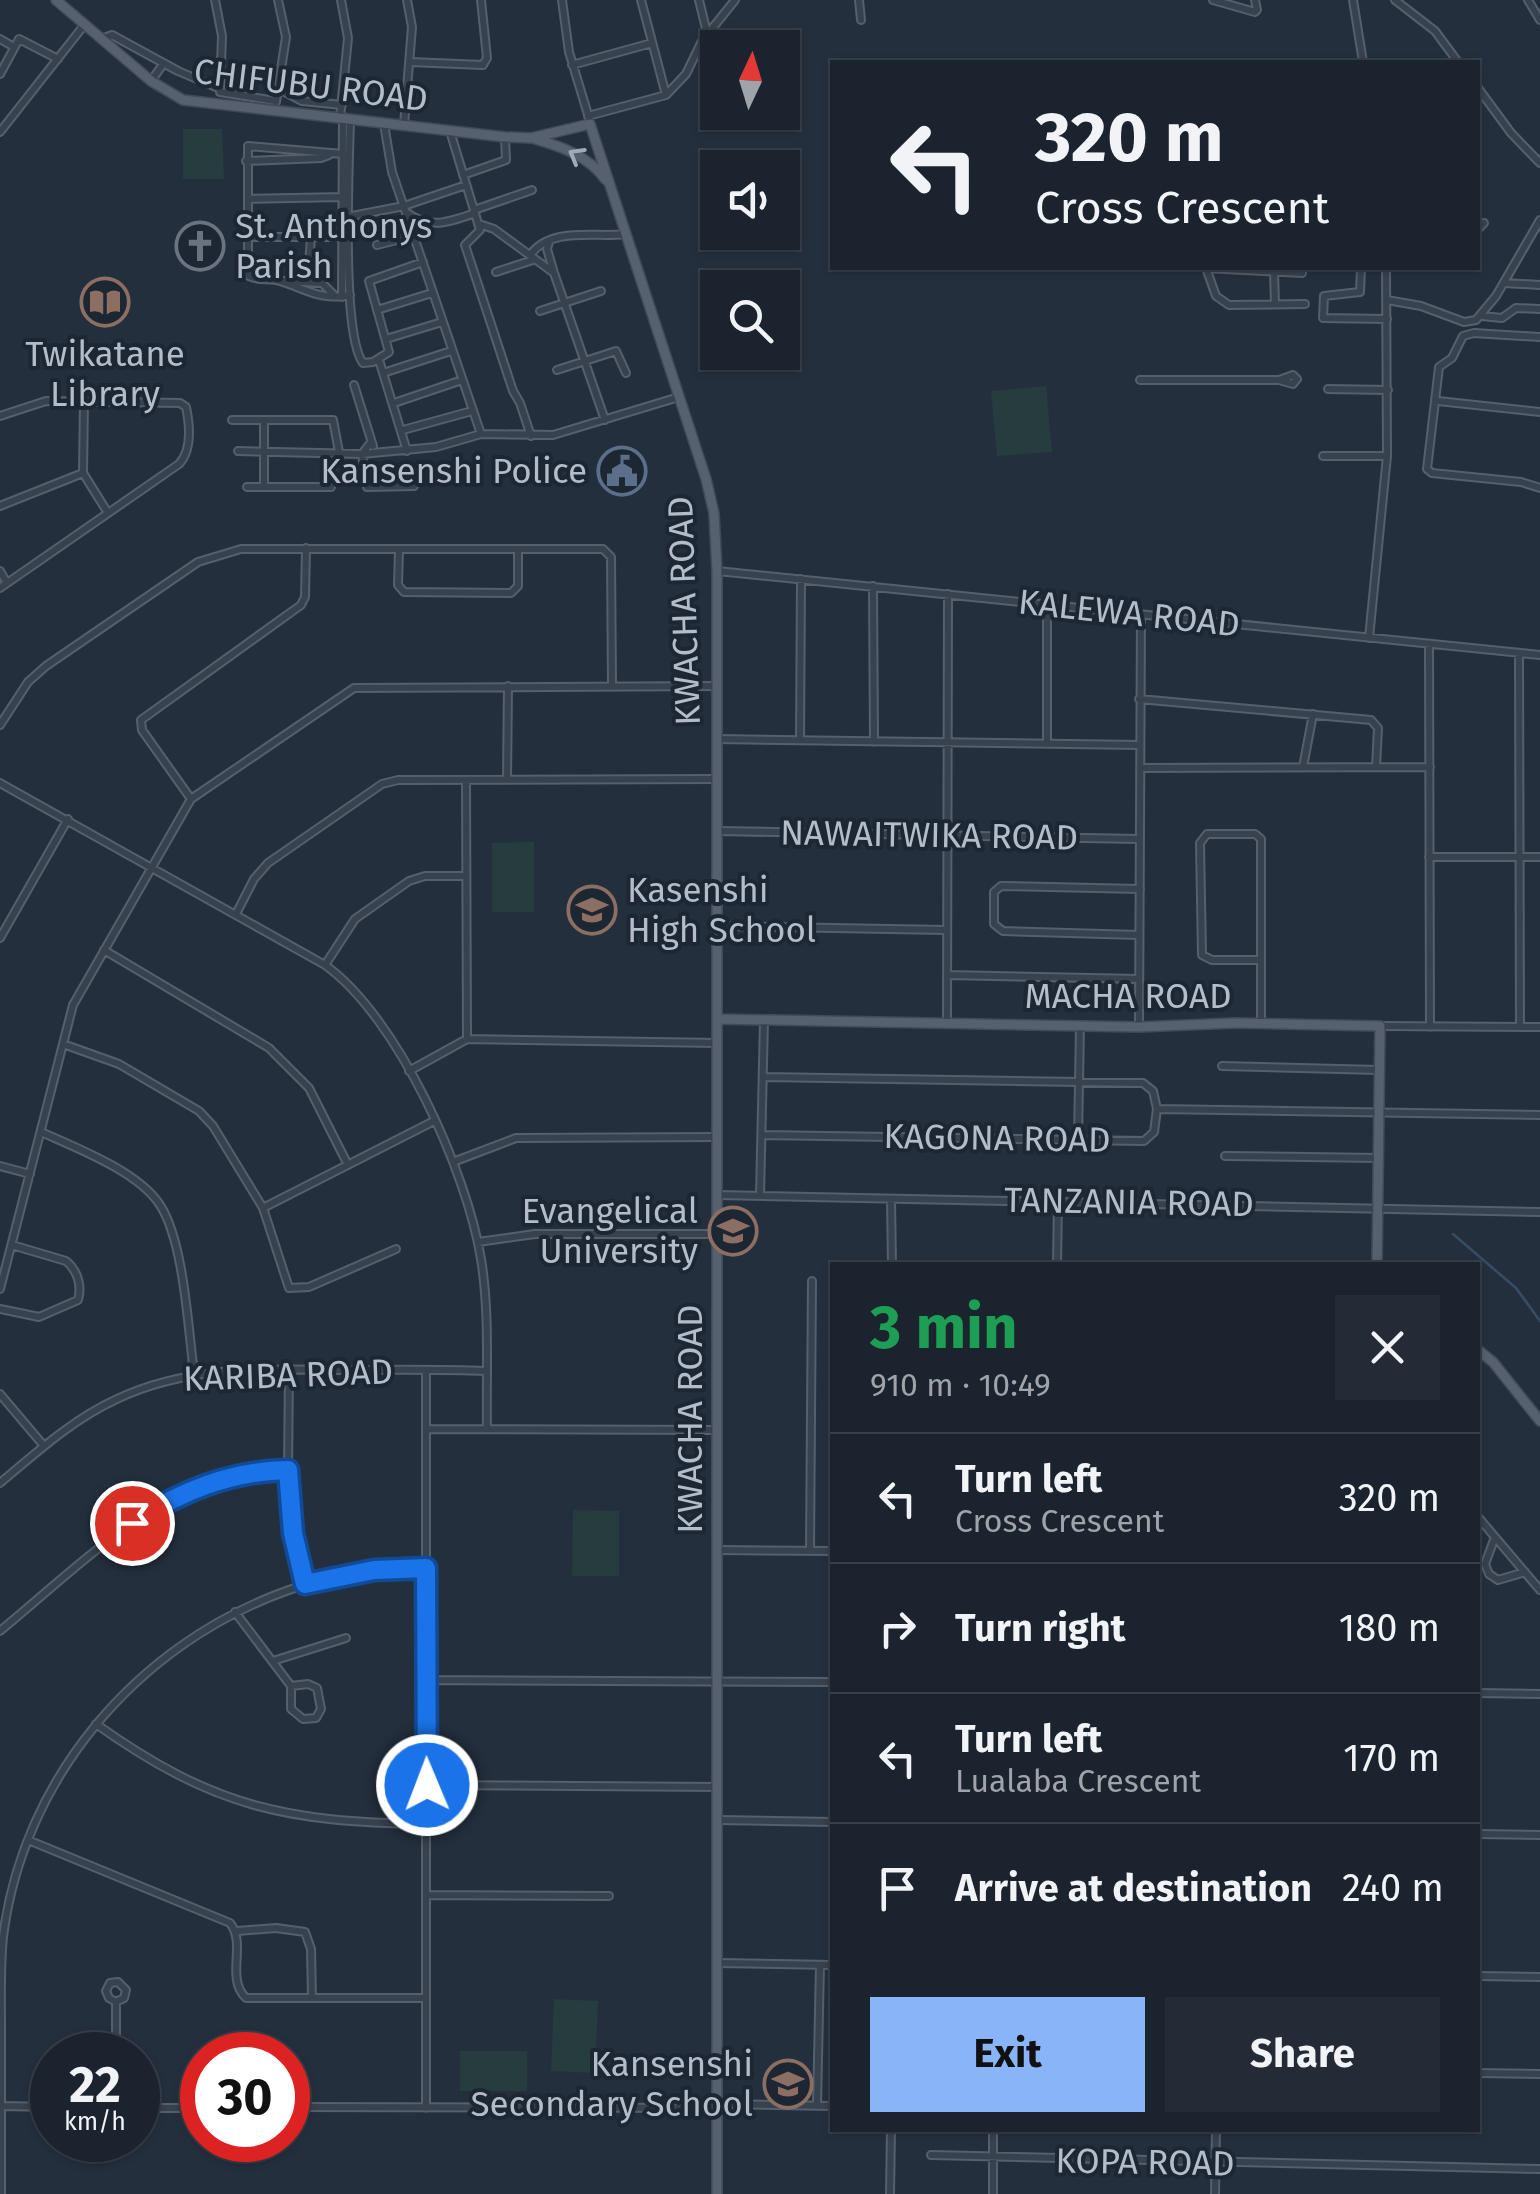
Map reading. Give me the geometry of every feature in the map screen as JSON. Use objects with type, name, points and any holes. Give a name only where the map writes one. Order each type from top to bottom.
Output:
[{"type":"main road","name":"CHIFUBU ROAD","points":[[58,1],[151,81],[183,100],[275,107],[404,127],[505,137],[531,138],[589,120]]},
{"type":"main road","name":"KWACHA ROAD","points":[[589,120],[712,502],[717,571],[717,2194]]},
{"type":"main road","points":[[531,138],[558,145],[584,159],[611,186]]},
{"type":"main road","name":"MACHA ROAD","points":[[717,1019],[1080,1026],[1380,1026]]},
{"type":"main road","points":[[1377,1262],[1380,1026]]},
{"type":"main road","points":[[1480,1352],[1493,1362],[1540,1421]]},
{"type":"street","points":[[215,0],[222,49],[218,88]]},
{"type":"street","points":[[101,39],[108,34],[233,96],[275,107],[286,37],[278,0]]},
{"type":"street","points":[[341,0],[348,38],[342,105],[346,179],[342,296],[363,363],[378,360],[389,352],[369,281],[423,262]]},
{"type":"street","points":[[404,127],[412,16],[407,0]]},
{"type":"street","points":[[410,62],[484,66],[481,0]]},
{"type":"street","points":[[562,0],[572,65],[589,120],[666,95],[686,74],[700,49]]},
{"type":"street","points":[[641,0],[666,95]]},
{"type":"street","points":[[699,0],[707,30]]},
{"type":"street","points":[[711,30],[735,0]]},
{"type":"street","points":[[859,0],[861,20]]},
{"type":"street","points":[[1213,0],[1255,12],[1255,0]]},
{"type":"street","points":[[1353,0],[1363,60]]},
{"type":"street","points":[[1396,0],[1435,31],[1457,60]]},
{"type":"street","points":[[1528,0],[1540,20]]},
{"type":"street","points":[[0,132],[85,24]]},
{"type":"street","points":[[0,74],[19,39],[58,58]]},
{"type":"street","points":[[0,40],[14,47]]},
{"type":"street","points":[[116,52],[126,43]]},
{"type":"street","points":[[572,65],[652,43]]},
{"type":"street","points":[[151,81],[164,62]]},
{"type":"street","points":[[278,88],[302,101],[342,105]]},
{"type":"street","points":[[1480,91],[1511,133],[1540,163]]},
{"type":"street","points":[[344,119],[346,254]]},
{"type":"street","points":[[384,124],[388,160],[481,434]]},
{"type":"street","points":[[450,131],[478,224],[478,232],[465,246],[512,391],[531,436]]},
{"type":"street","points":[[463,175],[506,160],[505,137]]},
{"type":"street","points":[[342,296],[306,293],[282,281],[254,280],[249,276],[246,148],[343,154]]},
{"type":"street","points":[[246,161],[321,158],[331,154]]},
{"type":"street","points":[[346,217],[405,209],[466,185]]},
{"type":"street","points":[[405,209],[420,222],[437,223],[532,190]]},
{"type":"street","points":[[248,198],[344,197]]},
{"type":"street","points":[[1482,316],[1540,220]]},
{"type":"street","points":[[478,224],[494,229],[554,274]]},
{"type":"street","points":[[496,272],[532,257],[538,246],[550,241],[576,234],[626,234]]},
{"type":"street","points":[[377,245],[413,236]]},
{"type":"street","points":[[248,237],[343,238]]},
{"type":"street","points":[[309,265],[311,237]]},
{"type":"street","points":[[550,241],[546,249],[605,420]]},
{"type":"street","points":[[1207,270],[1213,290],[1224,303],[1304,304]]},
{"type":"street","points":[[1240,270],[1302,273]]},
{"type":"street","points":[[1361,270],[1360,292],[1324,296],[1323,318],[1387,319]]},
{"type":"street","points":[[1370,638],[1387,456],[1386,270]]},
{"type":"street","points":[[1274,272],[1275,304]]},
{"type":"street","points":[[1504,283],[1540,285]]},
{"type":"street","points":[[540,311],[601,291]]},
{"type":"street","points":[[377,310],[432,292]]},
{"type":"street","points":[[1387,300],[1421,306],[1464,322],[1482,316],[1502,318],[1516,308],[1540,309]]},
{"type":"street","points":[[386,339],[442,322]]},
{"type":"street","points":[[1540,337],[1465,334],[1452,358],[1440,364],[1429,471],[1521,482],[1540,488]]},
{"type":"street","points":[[383,373],[451,351]]},
{"type":"street","points":[[557,370],[616,351],[626,373]]},
{"type":"street","points":[[378,360],[407,451]]},
{"type":"street","points":[[394,403],[462,380]]},
{"type":"street","points":[[1140,380],[1279,380]]},
{"type":"street","points":[[354,385],[375,453]]},
{"type":"street","points":[[1328,389],[1388,390]]},
{"type":"street","points":[[238,451],[362,454],[407,451],[481,434],[562,433],[680,396]]},
{"type":"street","points":[[0,416],[34,403],[84,401],[180,403],[188,412],[184,459],[4,585],[0,571]]},
{"type":"street","points":[[84,401],[82,474],[108,514]]},
{"type":"street","points":[[1438,401],[1540,412]]},
{"type":"street","points":[[402,430],[472,412]]},
{"type":"street","points":[[232,420],[333,420],[336,453],[331,487],[246,487]]},
{"type":"street","points":[[264,420],[264,486]]},
{"type":"street","points":[[371,442],[362,454],[367,487],[414,486]]},
{"type":"street","points":[[1323,456],[1387,456]]},
{"type":"street","points":[[0,506],[82,474]]},
{"type":"street","points":[[191,799],[142,730],[141,720],[301,605],[305,597],[306,548]]},
{"type":"street","points":[[0,725],[18,695],[37,674],[198,562],[241,549],[602,549],[611,557],[612,686]]},
{"type":"street","points":[[399,550],[398,585],[404,592],[510,592],[518,586],[518,549]]},
{"type":"street","name":"KALEWA ROAD","points":[[717,571],[1540,655]]},
{"type":"street","points":[[800,740],[801,579]]},
{"type":"street","points":[[874,586],[874,742]]},
{"type":"street","points":[[947,1023],[948,594]]},
{"type":"street","points":[[1047,604],[1047,744]]},
{"type":"street","points":[[1139,1026],[1140,614]]},
{"type":"street","points":[[1428,644],[1430,1026]]},
{"type":"street","points":[[1519,653],[1520,1027]]},
{"type":"street","points":[[507,780],[508,686]]},
{"type":"street","points":[[0,1289],[73,1005],[191,799],[354,688],[717,686]]},
{"type":"street","points":[[1140,699],[1376,723],[1376,767]]},
{"type":"street","points":[[1303,767],[1313,714]]},
{"type":"street","points":[[718,739],[1140,746]]},
{"type":"street","points":[[1140,768],[1430,767]]},
{"type":"street","points":[[236,914],[268,862],[382,784],[398,780],[718,779]]},
{"type":"street","points":[[466,781],[467,1039]]},
{"type":"street","points":[[0,782],[325,964],[366,1002],[409,1071],[434,1121],[478,1242],[484,1280],[487,1429]]},
{"type":"street","points":[[0,938],[68,819]]},
{"type":"street","name":"NAWAITWIKA ROAD","points":[[718,831],[1139,839]]},
{"type":"street","points":[[1260,960],[1212,960],[1202,955],[1203,836],[1255,834],[1261,839],[1261,1023]]},
{"type":"street","points":[[1429,857],[1540,857]]},
{"type":"street","points":[[325,964],[355,919],[409,881],[425,876],[466,876]]},
{"type":"street","points":[[1140,889],[1001,886],[994,892],[993,918],[994,924],[1003,930],[1140,934]]},
{"type":"street","points":[[718,926],[946,930]]},
{"type":"street","points":[[104,950],[269,1048],[309,1088],[348,1165]]},
{"type":"street","points":[[948,975],[1139,979]]},
{"type":"street","points":[[760,1195],[764,1020]]},
{"type":"street","points":[[1078,1140],[1080,1026]]},
{"type":"street","name":"MACHA ROAD","points":[[1380,1026],[1540,1027]]},
{"type":"street","points":[[409,1071],[467,1039],[718,1043]]},
{"type":"street","points":[[63,1044],[119,1064],[199,1111],[223,1137],[263,1208],[289,1288],[309,1288],[396,1249]]},
{"type":"street","points":[[1222,1066],[1380,1070]]},
{"type":"street","name":"KAGONA ROAD","points":[[762,1135],[1144,1141],[1154,1132],[1157,1109],[1153,1091],[1143,1083],[764,1078]]},
{"type":"street","points":[[1157,1109],[1540,1115]]},
{"type":"street","points":[[263,1208],[434,1121]]},
{"type":"street","points":[[41,1132],[76,1147],[142,1186],[160,1204],[172,1229],[194,1373]]},
{"type":"street","points":[[452,1162],[516,1138],[717,1138]]},
{"type":"street","points":[[1225,1156],[1378,1158]]},
{"type":"street","points":[[0,1166],[30,1174]]},
{"type":"street","name":"TANZANIA ROAD","points":[[717,1194],[1540,1212]]},
{"type":"street","points":[[891,1198],[892,1262]]},
{"type":"street","points":[[1058,1200],[1058,1262]]},
{"type":"street","points":[[478,1242],[535,1234],[717,1234]]},
{"type":"street","points":[[0,1309],[48,1316],[78,1300],[80,1291],[80,1282],[66,1261],[12,1245]]},
{"type":"street","points":[[810,1551],[812,1281]]},
{"type":"street","points":[[289,1370],[288,1470],[293,1533],[305,1584]]},
{"type":"street","points":[[426,1370],[426,2108]]},
{"type":"street","name":"KARIBA ROAD","points":[[0,1483],[82,1418],[120,1397],[194,1373],[486,1371]]},
{"type":"street","points":[[0,1394],[44,1446]]},
{"type":"street","points":[[428,1430],[717,1430]]},
{"type":"street","points":[[0,1631],[132,1523],[166,1501],[226,1478],[288,1470]]},
{"type":"street","points":[[1480,1520],[1540,1590]]},
{"type":"street","points":[[1494,1537],[1485,1564],[1489,1574],[1498,1580],[1524,1572]]},
{"type":"street","points":[[718,1550],[830,1551]]},
{"type":"street","points":[[0,2194],[2,1937],[28,1840],[62,1771],[96,1724],[164,1657],[235,1612],[305,1584],[374,1570],[426,1568]]},
{"type":"street","points":[[235,1612],[291,1686],[290,1709],[304,1719],[316,1718],[321,1702],[317,1688],[308,1684],[291,1686]]},
{"type":"street","points":[[272,1661],[346,1638]]},
{"type":"street","points":[[426,1680],[830,1682]]},
{"type":"street","points":[[1480,1693],[1540,1694]]},
{"type":"street","points":[[96,1724],[173,1774],[261,1809],[347,1822],[426,1824]]},
{"type":"street","points":[[427,1785],[718,1787]]},
{"type":"street","points":[[717,1820],[830,1822]]},
{"type":"street","points":[[1480,1834],[1540,1836]]},
{"type":"street","points":[[28,1840],[220,1916],[237,1931],[276,1928],[305,1932],[312,1949],[312,1998]]},
{"type":"street","points":[[427,1895],[609,1896]]},
{"type":"street","points":[[237,1931],[240,1994],[255,1999],[426,1998]]},
{"type":"street","points":[[717,1963],[830,1965]]},
{"type":"street","points":[[817,2105],[820,1965]]},
{"type":"street","points":[[1480,1976],[1540,1977]]},
{"type":"street","points":[[116,2002],[116,2032]]},
{"type":"street","points":[[1480,2073],[1540,2074]]},
{"type":"street","points":[[2,2106],[30,2107]]},
{"type":"street","points":[[310,2107],[830,2106]]},
{"type":"street","points":[[890,2194],[891,2132]]},
{"type":"street","points":[[992,2194],[993,2132]]},
{"type":"street","points":[[1215,2194],[1216,2132]]},
{"type":"street","name":"KOPA ROAD","points":[[931,2155],[1540,2169]]},
{"type":"green space","points":[[183,129],[222,129],[224,179],[183,179]]},
{"type":"green space","points":[[1046,386],[1052,452],[997,456],[991,391]]},
{"type":"green space","points":[[534,842],[534,912],[492,912],[492,843]]},
{"type":"green space","points":[[573,1510],[619,1511],[619,1576],[572,1576]]},
{"type":"green space","points":[[554,1999],[598,2001],[595,2073],[551,2071]]},
{"type":"green space","points":[[460,2051],[527,2051],[527,2091],[460,2091]]},
{"type":"waterway","points":[[1453,1234],[1516,1288],[1540,1321]]},
{"type":"place","name":"St. Anthonys Parish","points":[[200,246]]},
{"type":"place","name":"Twikatane Library","points":[[105,302]]},
{"type":"place","name":"Kansenshi Police","points":[[622,471]]},
{"type":"place","name":"Kasenshi High School","points":[[592,910]]},
{"type":"place","name":"Evangelical University","points":[[733,1231]]},
{"type":"place","name":"Kansenshi Secondary School","points":[[788,2084]]},
{"type":"route","points":[[132,1523],[166,1501],[205,1484],[268,1470],[288,1470],[293,1533],[305,1584],[374,1570],[426,1568],[427,1785]]}]
